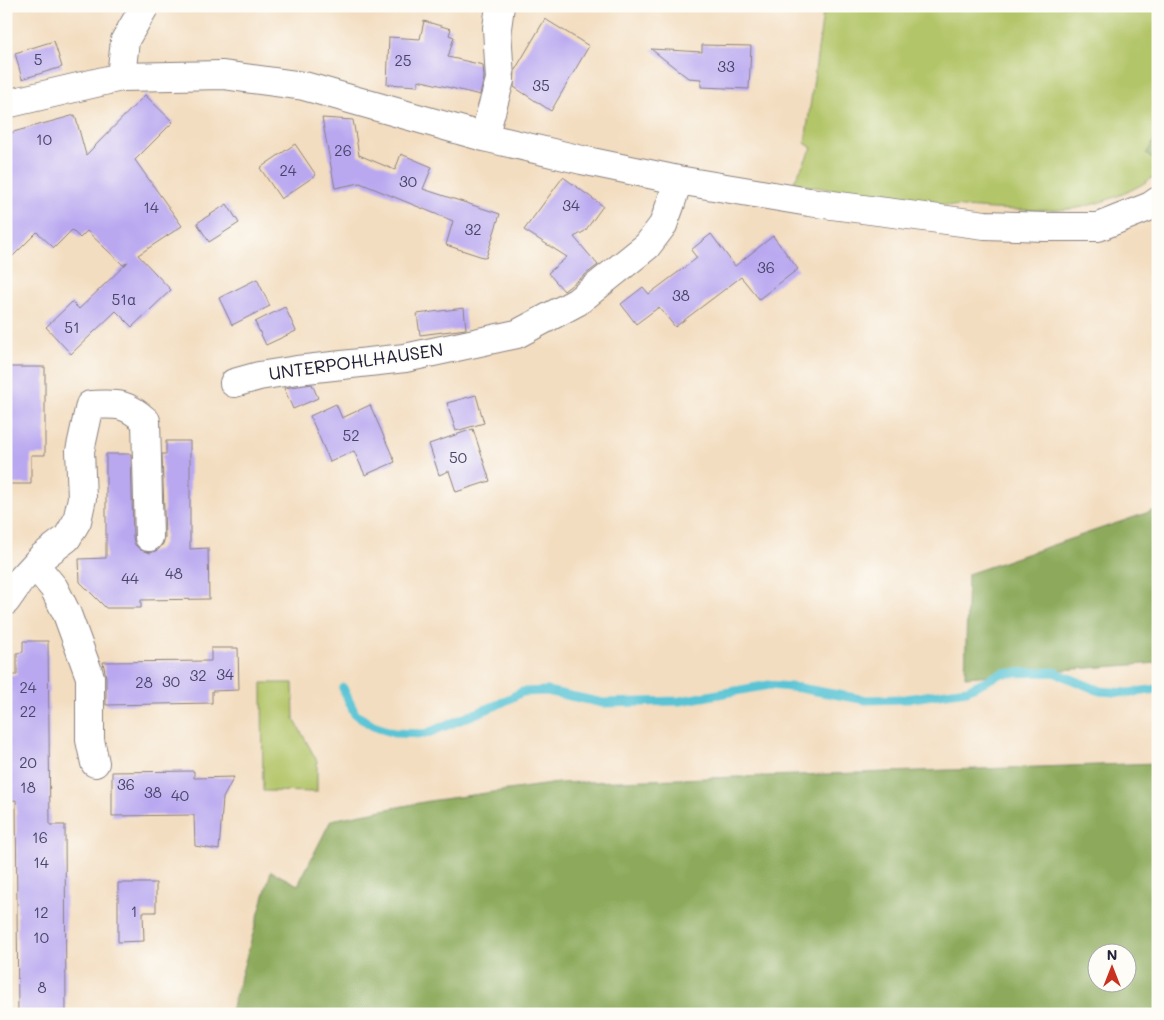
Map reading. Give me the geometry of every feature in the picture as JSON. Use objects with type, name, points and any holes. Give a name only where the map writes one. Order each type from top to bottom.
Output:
[{"type":"street","points":[[121,77],[125,40],[145,6]]},
{"type":"street","points":[[484,137],[500,80],[497,28],[500,6]]},
{"type":"street","points":[[6,104],[121,77],[223,75],[304,86],[484,137],[678,180],[809,202],[985,225],[1044,227],[1098,226],[1151,206],[1158,201]]},
{"type":"street","name":"UNTERPOHLHAUSEN","points":[[234,383],[260,376],[297,370],[396,359],[517,334],[577,302],[647,246],[663,225],[672,203],[678,180]]},
{"type":"street","points":[[6,602],[20,581],[42,557],[67,538],[77,522],[82,498],[80,451],[90,405],[117,404],[133,409],[146,421],[149,537]]},
{"type":"street","points":[[35,565],[54,588],[90,677],[90,740],[95,763]]},
{"type":"green space","points":[[824,6],[1158,6],[1158,135],[1146,154],[1158,163],[1158,174],[1130,191],[1099,203],[1057,210],[964,207],[908,201],[795,184],[794,181],[812,148],[805,143]]},
{"type":"green space","points":[[1158,135],[1158,163],[1146,154]]},
{"type":"green space","points":[[1158,509],[1158,663],[965,677],[968,574]]},
{"type":"green space","points":[[262,683],[293,683],[294,719],[317,761],[317,792],[263,791]]},
{"type":"green space","points":[[1158,763],[1158,1014],[230,1014],[271,871],[298,885],[331,820],[429,801],[558,783]]},
{"type":"building","points":[[545,19],[589,46],[551,111],[514,87],[515,70]]},
{"type":"building","points":[[424,21],[451,29],[449,35],[454,37],[448,57],[483,65],[484,78],[480,95],[418,80],[418,86],[387,84],[389,37],[420,39]]},
{"type":"building","points":[[54,41],[62,67],[22,79],[15,53]]},
{"type":"building","points":[[702,45],[751,46],[749,89],[701,87],[701,79],[688,78],[651,49],[702,52]]},
{"type":"building","points":[[145,95],[173,122],[135,160],[182,226],[138,255],[171,290],[132,327],[116,311],[71,354],[46,327],[72,302],[79,309],[128,262],[123,265],[87,231],[80,238],[72,230],[54,248],[37,232],[6,263],[6,134],[75,115],[86,155]]},
{"type":"building","points":[[322,118],[353,120],[359,155],[395,170],[401,154],[432,167],[423,189],[500,214],[486,258],[446,245],[453,221],[360,183],[335,188]]},
{"type":"building","points":[[295,144],[316,175],[281,199],[260,168]]},
{"type":"building","points":[[563,177],[603,206],[585,231],[574,237],[598,265],[564,291],[548,273],[567,257],[524,230]]},
{"type":"building","points":[[227,204],[239,223],[209,242],[197,223]]},
{"type":"building","points":[[711,234],[735,266],[773,236],[798,269],[759,299],[741,277],[675,327],[659,307],[636,324],[621,304],[643,287],[649,294],[697,258],[691,250]]},
{"type":"building","points":[[257,279],[270,306],[232,325],[219,298]]},
{"type":"building","points":[[285,307],[296,331],[266,345],[255,322]]},
{"type":"building","points":[[464,308],[466,329],[420,335],[417,314]]},
{"type":"building","points":[[6,367],[45,367],[45,455],[31,455],[31,484],[6,484]]},
{"type":"building","points":[[312,384],[318,398],[293,409],[284,388]]},
{"type":"building","points":[[476,395],[484,423],[456,431],[447,403]]},
{"type":"building","points":[[336,404],[342,418],[370,405],[395,462],[365,475],[354,451],[330,462],[310,416]]},
{"type":"building","points":[[473,429],[490,481],[456,492],[449,471],[439,475],[429,444]]},
{"type":"building","points":[[166,441],[190,441],[190,549],[208,548],[209,599],[141,600],[141,608],[106,608],[80,582],[79,559],[106,558],[106,454],[131,454],[133,538],[135,545],[141,550],[150,553],[158,550],[163,544],[165,537],[162,454],[166,454]]},
{"type":"building","points":[[23,641],[48,641],[50,825],[65,825],[66,1014],[18,1014],[16,800],[6,801],[6,675],[17,675],[17,653],[23,652]]},
{"type":"building","points":[[211,648],[238,648],[239,690],[212,691],[212,703],[106,705],[106,677],[103,662],[211,661]]},
{"type":"building","points":[[194,771],[194,778],[234,777],[223,798],[219,850],[195,846],[194,815],[112,816],[112,772]]},
{"type":"building","points":[[118,883],[156,883],[156,912],[143,912],[144,941],[118,942]]},
{"type":"waterway","points":[[343,688],[355,714],[373,726],[394,733],[425,734],[497,705],[522,692],[547,691],[603,703],[680,701],[769,685],[800,688],[866,700],[906,699],[967,690],[1002,673],[1054,672],[1100,691],[1128,693],[1158,689]]}]
